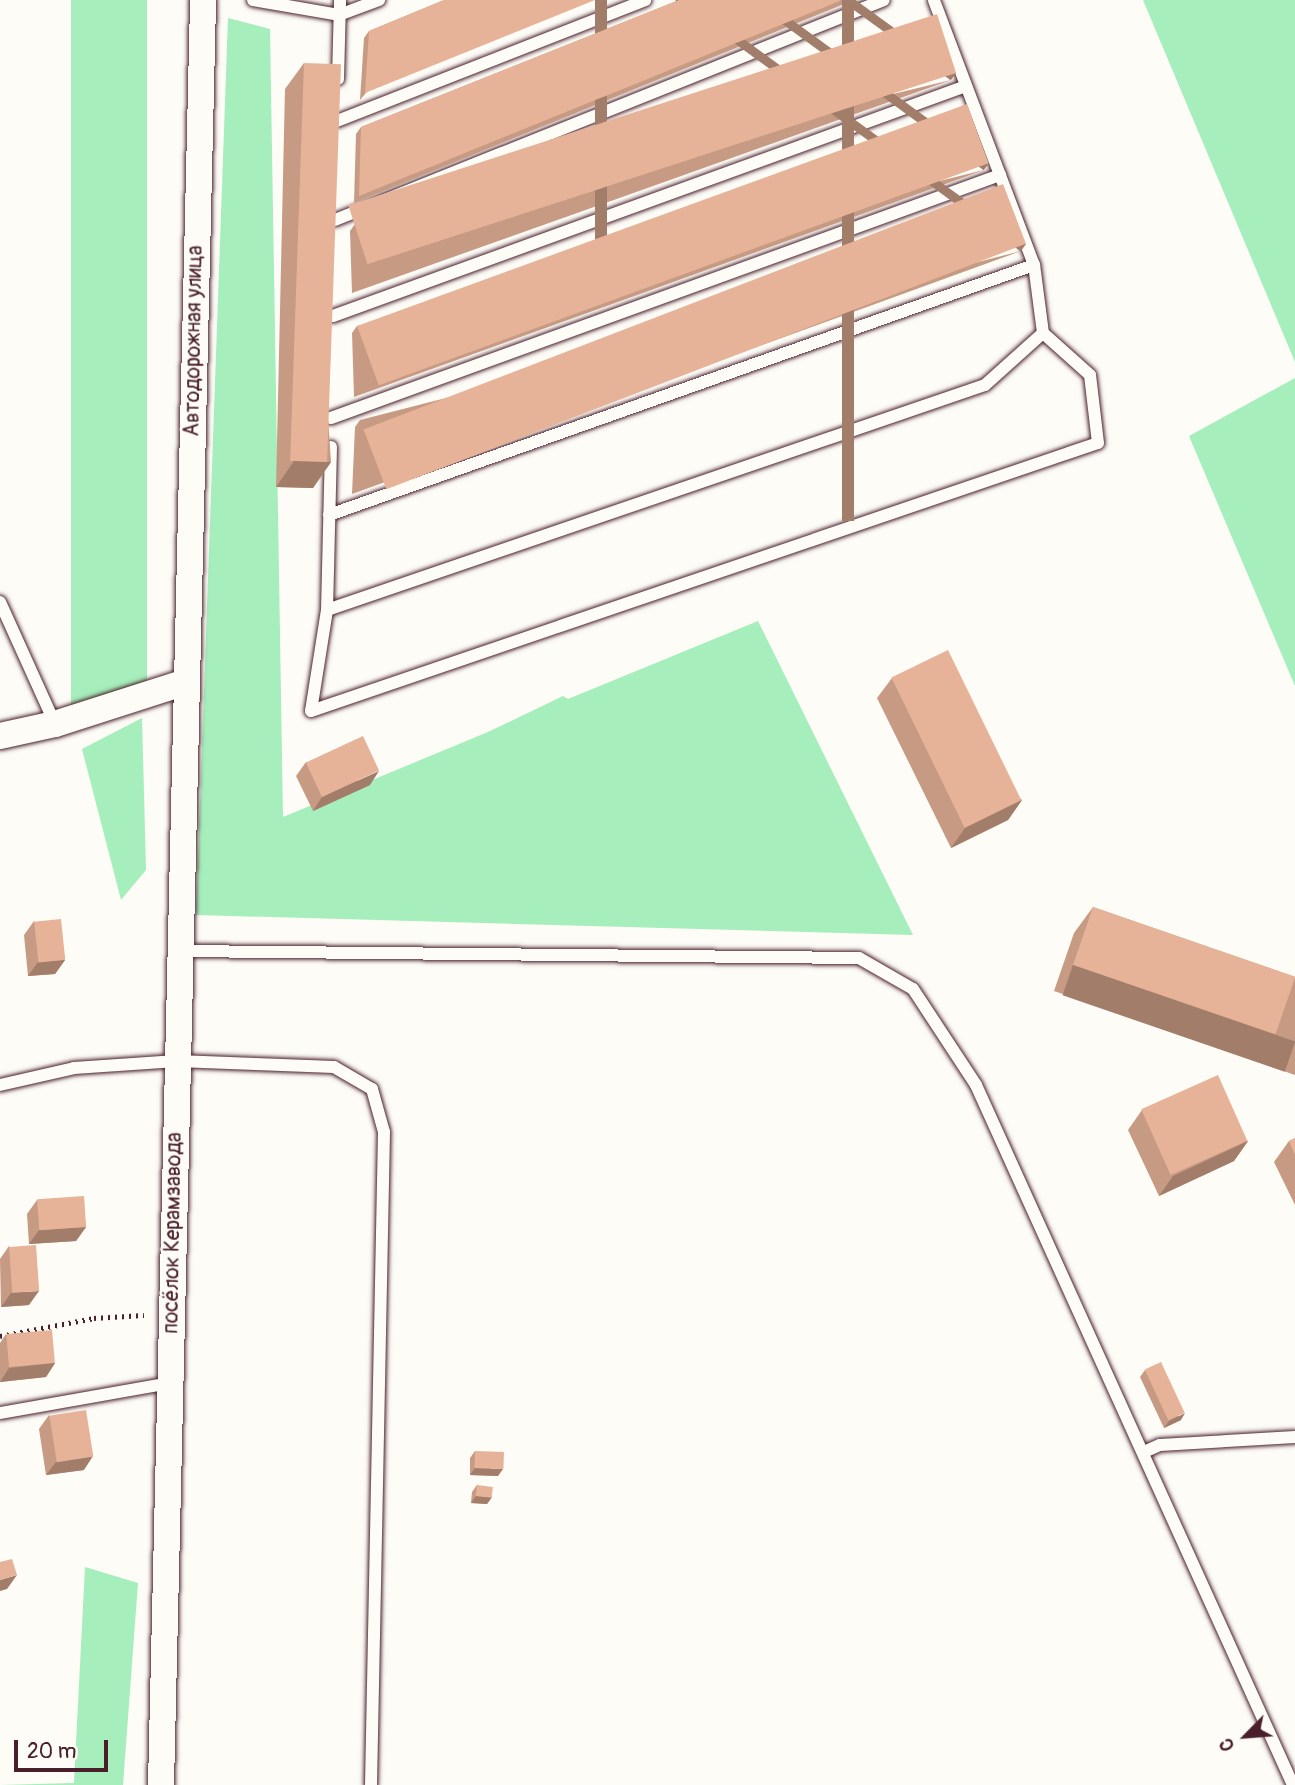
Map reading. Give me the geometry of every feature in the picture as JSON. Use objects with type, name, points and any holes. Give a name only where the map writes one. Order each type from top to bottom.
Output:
[{"type":"street","name":"Автодорожная улица","points":[[186,682],[203,0]]},
{"type":"street","points":[[0,736],[55,724],[186,682]]},
{"type":"street","name":"посёлок Керамзавода","points":[[161,1785],[186,682]]},
{"type":"lane","points":[[253,0],[339,15],[379,0]]},
{"type":"lane","points":[[340,0],[338,114],[645,0]]},
{"type":"lane","points":[[335,234],[335,214],[884,0]]},
{"type":"lane","points":[[934,0],[1034,265],[1042,333],[1090,375],[1098,443],[311,711],[327,610],[332,412],[1000,175]]},
{"type":"lane","points":[[334,302],[333,322],[966,86]]},
{"type":"lane","points":[[329,515],[1034,265]]},
{"type":"lane","points":[[327,610],[985,385],[1042,333]]},
{"type":"lane","points":[[0,602],[55,724]]},
{"type":"lane","points":[[180,951],[859,958],[913,989],[976,1085],[1293,1785]]},
{"type":"lane","points":[[0,1085],[74,1068],[177,1061],[334,1067],[372,1089],[384,1132],[371,1785]]},
{"type":"lane","points":[[0,1413],[170,1383]]},
{"type":"lane","points":[[1144,1452],[1160,1445],[1295,1437]]},
{"type":"path","points":[[0,1336],[94,1318],[171,1314]]},
{"type":"green space","points":[[71,0],[147,0],[147,707],[71,707]]},
{"type":"green space","points":[[1143,0],[1295,0],[1295,362]]},
{"type":"green space","points":[[228,18],[270,29],[283,817],[488,732],[563,696],[568,699],[758,621],[913,935],[196,915]]},
{"type":"green space","points":[[1295,378],[1295,686],[1189,436]]},
{"type":"green space","points":[[142,718],[146,870],[121,900],[82,749]]},
{"type":"green space","points":[[85,1567],[138,1583],[123,1785],[0,1785],[74,1783]]},
{"type":"building","points":[[444,0],[595,0],[365,93],[369,31]]},
{"type":"building","points":[[679,0],[842,0],[359,196],[361,127]]},
{"type":"building","points":[[937,14],[956,73],[367,264],[348,205]]},
{"type":"building","points":[[304,63],[341,64],[327,462],[290,461]]},
{"type":"building","points":[[967,104],[989,163],[379,385],[357,326]]},
{"type":"building","points":[[1003,184],[1026,244],[386,489],[363,429]]},
{"type":"building","points":[[948,650],[1021,800],[965,828],[891,678]]},
{"type":"building","points":[[363,736],[379,770],[322,797],[306,763]]},
{"type":"building","points":[[1093,907],[1295,977],[1275,1034],[1073,965]]},
{"type":"building","points":[[61,919],[65,960],[38,963],[34,922]]},
{"type":"building","points":[[1218,1075],[1247,1141],[1171,1175],[1141,1109]]},
{"type":"building","points":[[1295,1138],[1295,1155],[1289,1141]]},
{"type":"building","points":[[84,1196],[86,1227],[39,1230],[37,1199]]},
{"type":"building","points":[[36,1245],[39,1291],[12,1293],[9,1247]]},
{"type":"building","points":[[52,1330],[55,1363],[9,1367],[6,1334]]},
{"type":"building","points":[[1161,1362],[1185,1413],[1168,1420],[1145,1370]]},
{"type":"building","points":[[86,1410],[93,1456],[57,1462],[49,1416]]},
{"type":"building","points":[[475,1451],[504,1452],[503,1469],[474,1468]]},
{"type":"building","points":[[477,1485],[493,1487],[492,1498],[476,1496]]},
{"type":"building","points":[[12,1559],[17,1575],[0,1580],[0,1562]]}]
